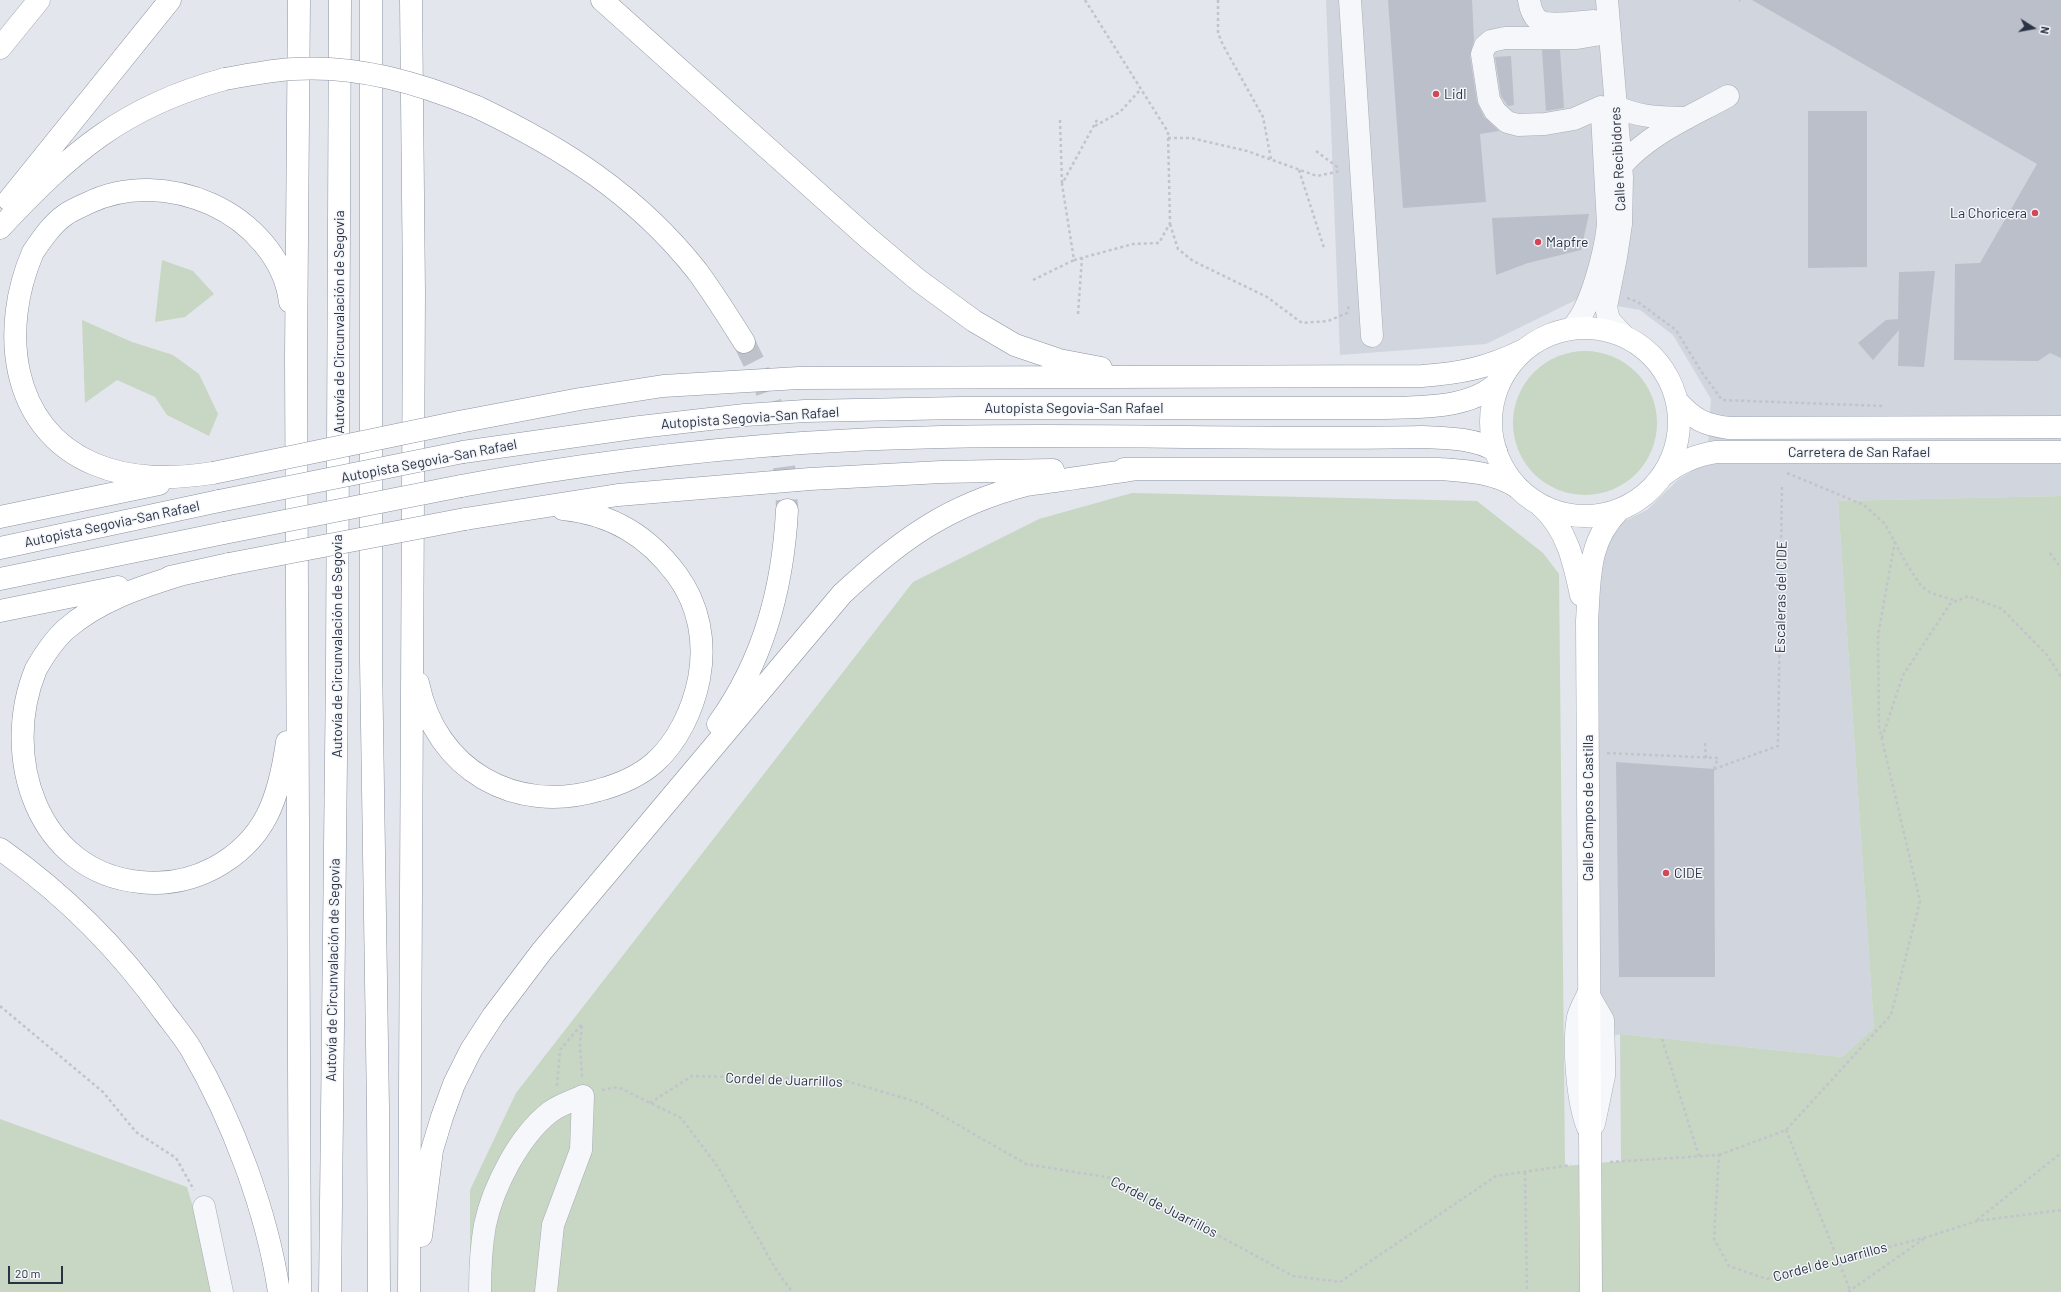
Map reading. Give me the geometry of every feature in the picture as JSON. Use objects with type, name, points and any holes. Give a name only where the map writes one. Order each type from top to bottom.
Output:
[{"type":"main road","points":[[0,48],[39,0]]},
{"type":"main road","points":[[0,211],[170,0]]},
{"type":"main road","points":[[299,0],[296,358],[300,1292]]},
{"type":"main road","name":"Autovía de Circunvalación de Segovia","points":[[330,1292],[337,669],[340,0]]},
{"type":"main road","points":[[371,0],[371,644],[378,1108],[379,1292]]},
{"type":"main road","points":[[409,1292],[411,605],[414,292],[411,0]]},
{"type":"main road","points":[[602,0],[868,238],[918,280],[974,321],[1015,345],[1059,360],[1144,376]]},
{"type":"main road","points":[[0,228],[67,160],[106,130],[155,102],[199,86],[225,79],[294,69],[352,71],[416,84],[477,107],[524,129],[588,168],[641,212],[669,239],[696,270],[714,294],[744,342]]},
{"type":"main road","points":[[213,473],[186,477],[162,478],[113,471],[93,464],[72,452],[50,435],[34,416],[22,396],[13,375],[8,352],[7,327],[12,295],[22,270],[44,236],[65,214],[102,196],[132,190],[162,190],[192,196],[220,208],[244,224],[267,247],[278,267],[288,287],[296,358]]},
{"type":"main road","points":[[0,612],[229,564],[465,519],[618,495],[810,479],[941,472],[1138,469],[1439,469],[1487,473],[1501,478],[1517,487],[1539,504],[1551,510],[1578,516],[1597,515],[1619,510],[1643,496],[1662,476],[1670,464],[1677,442],[1680,424],[1677,401],[1669,378],[1657,360],[1642,346],[1622,334],[1592,327],[1572,328],[1544,336],[1524,350],[1512,362],[1503,376],[1495,395],[1491,416],[1492,433],[1496,451],[1504,468],[1517,487]]},
{"type":"main road","points":[[0,517],[580,398],[663,386],[799,378],[1422,376],[1466,372],[1482,368],[1524,350]]},
{"type":"main road","name":"Autopista Segovia-San Rafael","points":[[0,548],[219,501],[463,452],[648,426],[745,415],[960,408],[1385,408],[1436,406],[1465,400],[1484,394],[1495,386],[1503,376]]},
{"type":"main road","name":"Carretera de San Rafael","points":[[1677,401],[1697,420],[1707,424],[1729,428],[2061,427]]},
{"type":"main road","name":"Autopista Segovia-San Rafael","points":[[0,580],[224,533],[548,470],[641,458],[802,443],[934,438],[1097,436],[1422,437],[1466,441],[1486,446],[1496,451]]},
{"type":"main road","name":"Carretera de San Rafael","points":[[1662,476],[1686,460],[1716,452],[2061,452]]},
{"type":"main road","points":[[417,1292],[425,1203],[432,1150],[454,1084],[471,1050],[493,1016],[542,951],[616,861],[842,594],[873,564],[910,536],[944,516],[980,500],[1027,485],[1138,469]]},
{"type":"main road","name":"Calle Campos de Castilla","points":[[1539,504],[1557,522],[1565,538],[1575,566],[1587,621]]},
{"type":"main road","points":[[411,605],[416,676],[429,720],[448,750],[472,771],[498,787],[525,794],[560,797],[585,794],[610,787],[654,763],[670,744],[686,719],[696,691],[702,661],[700,632],[695,605],[683,583],[666,561],[635,532],[616,522],[574,510],[559,508],[510,512]]},
{"type":"main road","points":[[616,861],[722,717],[750,670],[765,634],[777,590],[785,539],[787,510]]},
{"type":"main road","name":"Calle Campos de Castilla","points":[[1591,1292],[1599,1162],[1591,1134],[1588,994],[1587,621],[1590,567],[1595,548],[1603,529],[1619,510]]},
{"type":"main road","points":[[183,574],[134,589],[101,605],[75,622],[60,635],[41,661],[29,681],[22,700],[16,747],[18,767],[29,802],[42,825],[57,843],[87,866],[105,874],[128,881],[151,884],[177,882],[208,871],[240,851],[255,835],[268,817],[277,794],[283,772],[298,650]]},
{"type":"main road","points":[[0,849],[27,869],[85,919],[137,975],[191,1048],[228,1122],[256,1197],[279,1292]]},
{"type":"street","points":[[1350,0],[1372,336]]},
{"type":"street","points":[[1529,0],[1531,11],[1538,20],[1547,24],[1594,28]]},
{"type":"street","name":"Calle Recibidores","points":[[1593,0],[1594,28],[1608,106],[1621,166],[1621,224],[1606,307],[1609,320],[1622,334]]},
{"type":"street","name":"Calle Recibidores","points":[[1572,328],[1580,318],[1586,305],[1606,237],[1608,225],[1607,0]]},
{"type":"street","points":[[1594,28],[1577,38],[1505,38],[1491,41],[1485,46],[1482,54],[1489,100],[1495,111],[1508,122],[1518,125],[1546,124],[1574,119],[1608,106],[1631,114],[1647,117],[1688,118]]},
{"type":"street","points":[[1621,166],[1633,152],[1654,136],[1728,96]]},
{"type":"street","points":[[480,1292],[480,1263],[486,1224],[497,1189],[515,1153],[535,1126],[554,1109],[583,1096],[581,1150],[554,1225],[546,1292]]},
{"type":"street","points":[[204,1207],[222,1292]]},
{"type":"path","points":[[1085,0],[1168,132],[1170,223],[1178,249],[1188,257],[1267,297],[1302,323],[1328,321],[1347,313],[1350,299]]},
{"type":"path","points":[[1218,0],[1218,33],[1262,117],[1271,159]]},
{"type":"path","points":[[1094,126],[1120,112],[1141,89]]},
{"type":"path","points":[[1062,184],[1098,118]]},
{"type":"path","points":[[1060,120],[1062,184],[1074,260]]},
{"type":"path","points":[[1168,138],[1191,138],[1247,151],[1316,176],[1342,171],[1316,151]]},
{"type":"path","points":[[1299,170],[1324,248]]},
{"type":"path","points":[[1033,280],[1074,260],[1133,244],[1158,243],[1170,223]]},
{"type":"path","points":[[1078,314],[1082,258]]},
{"type":"path","points":[[1624,297],[1638,302],[1676,330],[1701,371],[1722,400],[1888,406]]},
{"type":"path","points":[[1781,470],[1864,505],[1885,524],[1906,563],[1922,587],[1931,593],[1957,601]]},
{"type":"path","name":"Escaleras del CIDE","points":[[1706,758],[1718,758],[1714,769],[1778,746],[1780,710],[1782,484]]},
{"type":"path","points":[[1719,1155],[1786,1130],[1891,1015],[1920,901],[1879,727],[1878,635],[1895,541]]},
{"type":"path","points":[[2050,553],[2061,568]]},
{"type":"path","points":[[1882,738],[1903,676],[1950,604],[1968,596],[2002,609],[2047,655],[2061,677]]},
{"type":"path","points":[[1606,752],[1706,758],[1705,744]]},
{"type":"path","points":[[0,1006],[103,1092],[136,1132],[176,1158],[204,1207]]},
{"type":"path","points":[[554,1109],[560,1050],[582,1024],[580,1044],[583,1096],[618,1087],[681,1118],[718,1167],[775,1268],[792,1292]]},
{"type":"path","points":[[1662,1039],[1699,1156]]},
{"type":"path","name":"Cordel de Juarrillos","points":[[650,1103],[692,1076],[843,1080],[920,1103],[1026,1164],[1112,1178],[1293,1276],[1340,1282],[1496,1176],[1599,1162],[1719,1155],[1714,1239],[1729,1266],[1767,1279],[1926,1237],[1977,1220],[2061,1210]]},
{"type":"path","points":[[1786,1130],[1849,1291],[1926,1237]]},
{"type":"path","points":[[1977,1220],[2061,1153]]},
{"type":"path","points":[[1525,1172],[1527,1292]]},
{"type":"shaded area","points":[[1326,0],[2061,0],[2061,496],[1838,501],[1874,1028],[1842,1057],[1620,1034],[1601,1040],[1598,584],[1603,548],[1616,525],[1647,510],[1679,479],[1707,462],[1711,399],[1673,335],[1640,310],[1578,299],[1486,344],[1340,355]]},
{"type":"green space","points":[[162,260],[193,271],[214,294],[185,317],[155,322]]},
{"type":"green space","points":[[82,320],[132,342],[173,355],[199,374],[218,414],[209,436],[167,415],[155,397],[117,380],[85,403]]},
{"type":"green space","points":[[1578,351],[1592,351],[1619,359],[1631,367],[1641,377],[1652,395],[1656,409],[1656,437],[1652,451],[1641,469],[1631,479],[1613,490],[1592,495],[1578,495],[1551,487],[1539,479],[1529,469],[1518,451],[1513,430],[1513,416],[1521,389],[1529,377],[1539,367],[1557,356]]},
{"type":"green space","points":[[1132,493],[1477,501],[1543,553],[1559,574],[1565,1166],[1621,1161],[1620,1034],[1842,1057],[1874,1028],[1838,501],[2061,496],[2061,1292],[470,1292],[470,1190],[516,1093],[913,582],[1039,519]]},
{"type":"green space","points":[[0,1119],[187,1187],[218,1292],[0,1292]]},
{"type":"building","name":"Lidl","points":[[1388,0],[1472,0],[1474,40],[1470,56],[1477,102],[1484,117],[1499,131],[1480,134],[1486,202],[1403,208]]},
{"type":"building","name":"La Choricera","points":[[1752,0],[2061,0],[2061,358],[2050,353],[2038,361],[1954,360],[1955,264],[1980,263],[2037,164]]},
{"type":"building","points":[[1542,50],[1560,50],[1564,108],[1546,111]]},
{"type":"building","points":[[1511,56],[1514,105],[1508,106],[1501,96],[1495,57]]},
{"type":"building","points":[[1808,111],[1867,111],[1867,267],[1808,268]]},
{"type":"building","name":"Mapfre","points":[[1589,214],[1581,250],[1528,263],[1496,275],[1492,218]]},
{"type":"building","points":[[1935,271],[1924,367],[1898,366],[1899,330],[1873,360],[1858,343],[1886,320],[1898,319],[1899,272]]},
{"type":"building","name":"CIDE","points":[[1616,762],[1714,769],[1715,977],[1619,977]]},
{"type":"tunnel","points":[[744,342],[763,381],[775,417],[784,463],[787,510]]},
{"type":"place","name":"Lidl","points":[[1436,94]]},
{"type":"place","name":"La Choricera","points":[[2035,213]]},
{"type":"place","name":"Mapfre","points":[[1538,242]]},
{"type":"place","name":"CIDE","points":[[1666,873]]}]
